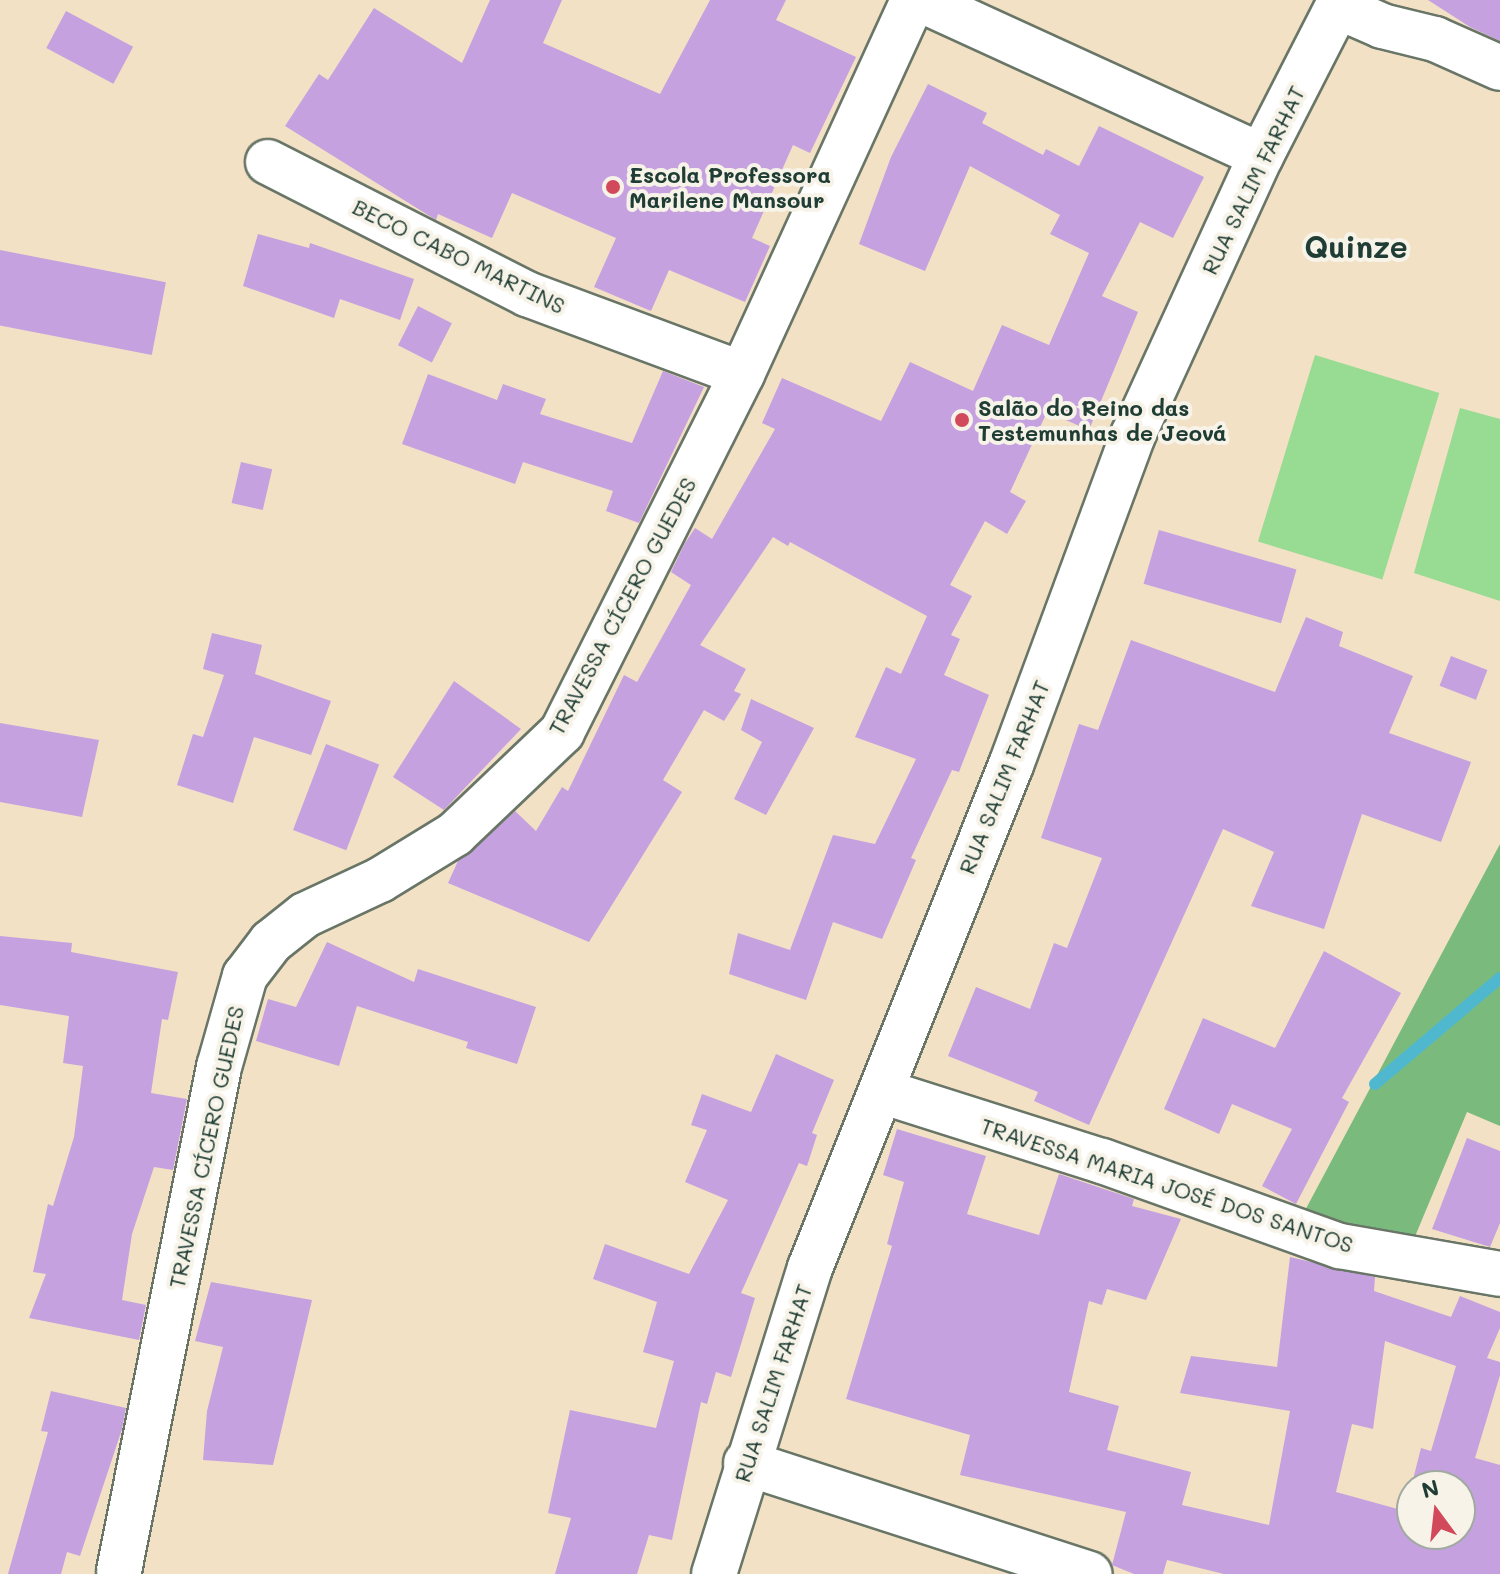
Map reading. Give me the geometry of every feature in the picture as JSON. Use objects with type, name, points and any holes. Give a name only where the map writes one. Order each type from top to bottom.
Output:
[{"type":"street","name":"TRAVESSA CÍCERO GUEDES","points":[[119,1571],[219,1067],[245,976],[271,942],[305,915],[380,880],[455,834],[562,732],[742,374],[913,0]]},
{"type":"street","points":[[921,0],[1261,156]]},
{"type":"street","points":[[1340,4],[1382,26],[1435,39],[1500,68]]},
{"type":"street","name":"RUA SALIM FARHAT","points":[[714,1574],[746,1463],[810,1268],[884,1092],[1133,435],[1261,156],[1340,4]]},
{"type":"street","name":"BECO CABO MARTINS","points":[[268,162],[527,294],[742,374]]},
{"type":"street","name":"TRAVESSA MARIA JOSÉ DOS SANTOS","points":[[884,1092],[1102,1161],[1340,1246],[1500,1274]]},
{"type":"street","points":[[746,1463],[1089,1574]]},
{"type":"green space","points":[[1315,355],[1439,393],[1382,579],[1258,541]]},
{"type":"green space","points":[[1460,408],[1500,419],[1500,601],[1414,573]]},
{"type":"green space","points":[[1500,844],[1500,1126],[1467,1112],[1411,1246],[1301,1218]]},
{"type":"building","points":[[490,0],[562,0],[543,43],[660,94],[710,0],[786,0],[776,20],[856,57],[810,153],[793,145],[752,238],[770,246],[745,302],[669,270],[651,311],[594,287],[616,238],[512,193],[492,238],[438,214],[436,220],[285,126],[319,74],[328,80],[374,8],[462,63]]},
{"type":"building","points":[[1428,0],[1500,0],[1500,41],[1470,27]]},
{"type":"building","points":[[66,11],[133,47],[113,84],[46,48]]},
{"type":"building","points":[[928,84],[987,113],[982,123],[1043,155],[1046,149],[1079,166],[1099,126],[1204,177],[1173,238],[1140,222],[1102,296],[1138,312],[1089,430],[1047,412],[1010,492],[1026,501],[1007,534],[985,521],[950,585],[972,596],[951,635],[960,639],[944,675],[989,695],[959,772],[952,770],[911,858],[916,860],[882,939],[833,922],[806,1000],[729,974],[738,933],[790,950],[833,835],[875,844],[916,759],[855,737],[886,667],[901,674],[927,616],[790,542],[788,546],[773,537],[700,645],[746,669],[734,691],[741,694],[724,721],[704,710],[663,780],[682,792],[589,942],[448,883],[458,861],[515,811],[536,831],[562,787],[568,791],[624,675],[637,682],[691,585],[671,572],[685,543],[695,528],[712,539],[775,429],[762,423],[782,378],[881,421],[910,362],[973,391],[1002,325],[1049,345],[1089,253],[1050,234],[1060,215],[970,166],[925,271],[859,244],[891,157]]},
{"type":"building","points":[[258,234],[309,248],[310,243],[414,279],[400,320],[340,299],[334,318],[243,286]]},
{"type":"building","points":[[0,250],[166,282],[152,355],[0,325]]},
{"type":"building","points":[[418,306],[452,323],[432,362],[398,345]]},
{"type":"building","points":[[663,371],[704,387],[639,523],[606,511],[613,491],[523,462],[515,484],[402,444],[428,374],[497,400],[503,384],[546,399],[540,414],[632,443]]},
{"type":"building","points":[[241,462],[272,469],[263,510],[232,503]]},
{"type":"building","points":[[1159,530],[1296,569],[1281,623],[1144,584]]},
{"type":"building","points":[[1306,617],[1343,632],[1339,646],[1413,676],[1389,733],[1471,762],[1441,842],[1362,814],[1324,929],[1251,906],[1274,852],[1223,829],[1089,1125],[1034,1101],[1038,1092],[948,1056],[976,987],[1030,1009],[1054,943],[1067,948],[1102,858],[1041,838],[1079,724],[1098,730],[1131,640],[1275,692]]},
{"type":"building","points":[[212,633],[262,645],[255,674],[331,701],[311,755],[254,737],[233,803],[177,785],[193,734],[203,737],[224,675],[203,669]]},
{"type":"building","points":[[1451,656],[1487,670],[1476,700],[1440,686]]},
{"type":"building","points":[[454,681],[521,729],[444,810],[393,777]]},
{"type":"building","points":[[751,699],[814,728],[766,815],[734,799],[762,742],[741,730]]},
{"type":"building","points":[[0,723],[99,740],[82,817],[0,802]]},
{"type":"building","points":[[326,744],[379,764],[346,850],[293,830]]},
{"type":"building","points":[[0,936],[72,943],[71,952],[178,972],[168,1020],[162,1019],[151,1093],[187,1099],[173,1170],[154,1167],[132,1234],[122,1300],[146,1305],[139,1340],[29,1318],[46,1274],[33,1272],[48,1204],[53,1206],[74,1137],[83,1066],[63,1063],[69,1016],[0,1005]]},
{"type":"building","points":[[327,942],[414,982],[418,969],[536,1007],[517,1064],[466,1048],[468,1042],[357,1006],[339,1066],[256,1041],[268,999],[296,1007]]},
{"type":"building","points":[[1324,951],[1401,993],[1342,1098],[1349,1102],[1296,1204],[1262,1186],[1292,1129],[1232,1104],[1219,1134],[1164,1109],[1203,1018],[1275,1048]]},
{"type":"building","points":[[776,1054],[834,1080],[812,1133],[817,1135],[807,1166],[799,1163],[741,1293],[755,1298],[731,1377],[716,1372],[707,1404],[701,1402],[672,1540],[649,1535],[637,1574],[555,1574],[571,1518],[548,1513],[570,1410],[656,1428],[674,1361],[643,1352],[657,1302],[593,1279],[605,1244],[689,1274],[728,1200],[685,1182],[707,1130],[691,1125],[702,1094],[751,1112]]},
{"type":"building","points":[[897,1129],[986,1156],[967,1214],[1039,1235],[1059,1174],[1134,1199],[1132,1206],[1181,1219],[1146,1300],[1107,1289],[1102,1305],[1089,1301],[1069,1392],[1119,1406],[1107,1450],[1191,1472],[1182,1505],[1269,1525],[1290,1411],[1180,1393],[1191,1356],[1277,1367],[1290,1257],[1375,1277],[1374,1291],[1451,1317],[1460,1296],[1500,1312],[1500,1328],[1487,1358],[1500,1362],[1500,1375],[1475,1458],[1500,1465],[1500,1574],[1224,1574],[1167,1560],[1163,1574],[1134,1574],[1112,1565],[1126,1512],[960,1475],[970,1435],[846,1399],[892,1246],[887,1244],[904,1182],[883,1175]],"holes":[[[1385,1341],[1456,1366],[1431,1451],[1421,1448],[1415,1470],[1476,1470],[1476,1550],[1396,1550],[1396,1509],[1336,1492],[1352,1424],[1373,1429]]]},
{"type":"building","points":[[1467,1138],[1500,1151],[1500,1223],[1490,1247],[1432,1229]]},
{"type":"building","points":[[211,1282],[312,1300],[273,1465],[203,1460],[207,1411],[223,1347],[195,1341]]},
{"type":"building","points":[[51,1391],[126,1408],[122,1429],[80,1556],[67,1552],[61,1574],[8,1574],[48,1432],[41,1431]]},
{"type":"waterway","points":[[1375,1084],[1500,978]]},
{"type":"place","name":"Escola Professora Marilene Mansour","points":[[613,187]]},
{"type":"place","name":"Salão do Reino das Testemunhas de Jeová","points":[[962,420]]},
{"type":"district","name":"Quinze","points":[[1356,246]]}]
